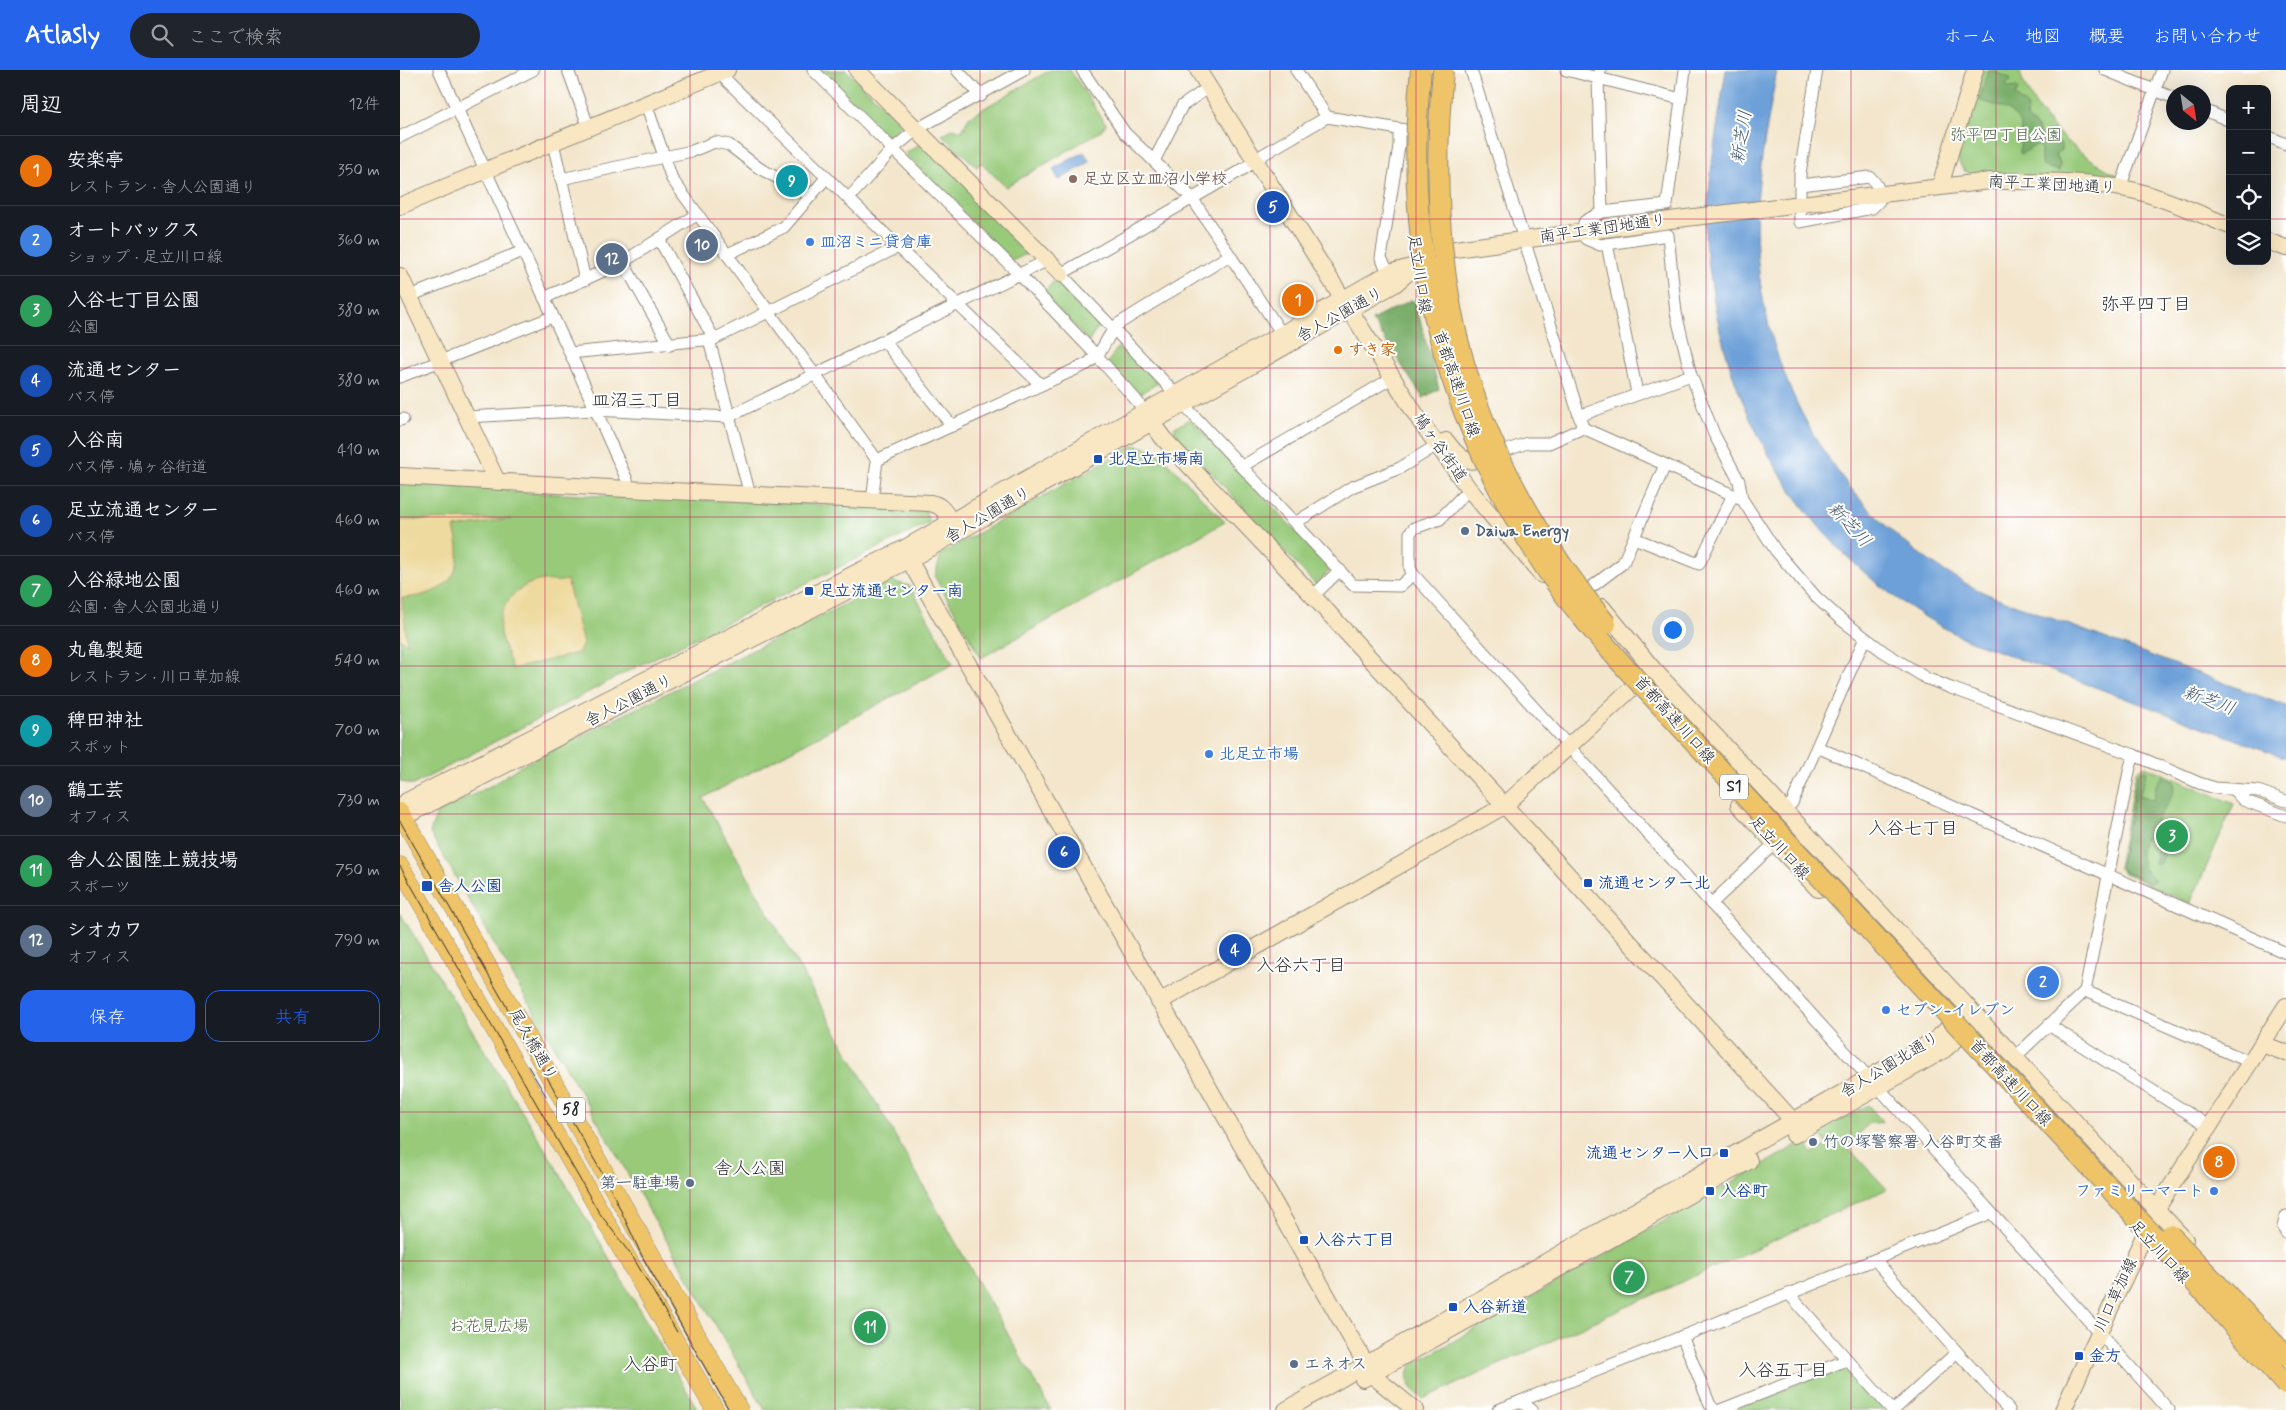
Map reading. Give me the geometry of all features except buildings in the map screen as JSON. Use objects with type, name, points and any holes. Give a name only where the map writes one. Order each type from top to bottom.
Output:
[{"type":"highway","name":"首都高速川口線","points":[[1421,70],[1416,128],[1416,169],[1422,250],[1433,313],[1461,409],[1485,464],[1511,513],[1545,568],[1578,613],[1622,664],[2151,1233],[2286,1385]]},
{"type":"highway","name":"首都高速川口線","points":[[1443,70],[1437,180],[1440,241],[1451,316],[1461,357],[1477,406],[1499,458],[1524,508],[1556,559],[1631,656],[1762,800],[2155,1220],[2286,1356]]},
{"type":"main road","name":"尾久橋通り","points":[[400,812],[739,1410]]},
{"type":"main road","name":"尾久橋通り","points":[[400,866],[715,1410]]},
{"type":"street","points":[[439,70],[570,353],[627,480],[628,489]]},
{"type":"street","points":[[400,137],[533,70]]},
{"type":"street","points":[[568,70],[589,128]]},
{"type":"street","points":[[813,70],[1020,275],[1097,356],[1137,401],[1162,438],[1313,596],[1797,1126]]},
{"type":"street","points":[[857,70],[1114,328],[1241,467],[1353,585],[1400,586],[1413,574]]},
{"type":"street","points":[[957,70],[980,96]]},
{"type":"street","points":[[850,198],[893,149],[917,129],[980,96],[1024,70]]},
{"type":"street","points":[[1082,70],[1125,133],[1192,198],[1282,334]]},
{"type":"street","name":"鳩ヶ谷街道","points":[[1198,70],[1436,445],[1469,490],[1543,577]]},
{"type":"street","points":[[1296,70],[1326,118]]},
{"type":"street","name":"足立川口線","points":[[1413,70],[1404,130],[1415,266],[1436,358],[1456,415],[1477,462],[1525,549],[1543,577],[1632,688],[2144,1236],[2286,1393]]},
{"type":"street","name":"足立川口線","points":[[1450,70],[1444,169],[1448,250],[1453,292],[1467,353],[1483,401],[1504,451],[1558,547],[1653,669],[2156,1210],[2286,1346]]},
{"type":"street","points":[[1471,70],[1583,428],[1737,497],[1776,552],[1795,575],[1839,618],[1865,638],[1926,678],[2134,756],[2199,784],[2215,788],[2258,791],[2286,800]]},
{"type":"street","points":[[1566,70],[1599,75],[1681,99]]},
{"type":"street","points":[[1634,538],[1699,564],[1737,497],[1739,481],[1714,434],[1691,375],[1676,313],[1668,234],[1600,245],[1586,239],[1582,232],[1585,221],[1602,212],[1667,205],[1685,70]]},
{"type":"street","points":[[1800,217],[1872,208],[1879,201],[1880,194],[1878,186],[1870,177],[1800,190],[1800,173],[1817,70]]},
{"type":"street","points":[[1940,186],[1976,70]]},
{"type":"street","points":[[2105,70],[2166,95]]},
{"type":"street","points":[[2120,188],[2162,70]]},
{"type":"street","points":[[400,206],[723,71],[826,178],[850,198],[958,306],[1041,385]]},
{"type":"street","points":[[1599,75],[1602,212]]},
{"type":"street","points":[[1154,161],[1182,106],[1209,87]]},
{"type":"street","points":[[646,104],[672,179],[877,460],[872,501]]},
{"type":"street","points":[[2211,113],[2226,119]]},
{"type":"street","points":[[1061,274],[1245,168],[1255,160],[1326,118],[1404,130],[1399,146],[1381,258],[1388,273]]},
{"type":"street","points":[[2271,138],[2286,144]]},
{"type":"street","points":[[561,180],[692,151],[715,142],[729,144],[759,168],[811,196]]},
{"type":"street","points":[[552,143],[585,280]]},
{"type":"street","points":[[728,254],[784,226],[826,178]]},
{"type":"street","name":"南平工業団地通り","points":[[1415,266],[1448,250],[1975,182],[2026,181],[2120,188],[2151,195],[2226,224]]},
{"type":"street","points":[[544,298],[623,262],[698,214]]},
{"type":"street","points":[[659,239],[711,340],[728,417],[750,494]]},
{"type":"street","points":[[2271,242],[2286,248]]},
{"type":"street","points":[[1607,244],[1637,393]]},
{"type":"street","points":[[570,353],[711,340],[898,247]]},
{"type":"street","points":[[410,296],[523,251]]},
{"type":"street","points":[[877,460],[1087,364],[1097,356],[1114,328],[1230,255]]},
{"type":"street","points":[[468,417],[595,410],[728,417],[885,342],[1048,260]]},
{"type":"street","points":[[623,262],[670,345]]},
{"type":"street","name":"舎人公園通り","points":[[906,554],[951,522],[1180,399],[1347,305],[1388,273],[1415,266]]},
{"type":"street","name":"舎人公園通り","points":[[1180,399],[1282,334],[1395,284],[1415,266]]},
{"type":"street","points":[[400,276],[497,481]]},
{"type":"street","name":"鳩ヶ谷街道","points":[[1347,305],[1456,455],[1467,462],[1477,462],[1504,451]]},
{"type":"street","points":[[400,377],[552,317]]},
{"type":"street","points":[[885,342],[952,426]]},
{"type":"street","points":[[1579,416],[1637,393],[1691,375]]},
{"type":"street","points":[[1241,467],[1392,378]]},
{"type":"street","name":"舎人公園通り","points":[[400,812],[407,801],[906,554],[1147,417]]},
{"type":"street","points":[[1504,451],[1527,443],[1549,443],[1583,428]]},
{"type":"street","points":[[1295,523],[1352,487],[1400,468],[1436,445]]},
{"type":"street","points":[[1589,589],[1623,563],[1665,465]]},
{"type":"street","points":[[400,476],[938,504],[943,508],[951,522]]},
{"type":"street","points":[[1469,490],[1440,519],[1414,528],[1410,533],[1410,568],[1413,574],[2169,1410]]},
{"type":"street","points":[[906,554],[1369,1370],[1415,1410]]},
{"type":"street","points":[[1313,596],[1340,570]]},
{"type":"street","points":[[1784,810],[1792,803],[1865,638]]},
{"type":"street","points":[[1159,1002],[1504,806],[1653,669]]},
{"type":"street","points":[[1817,747],[2286,953]]},
{"type":"street","points":[[2014,1058],[2085,991],[2130,767],[2134,756]]},
{"type":"street","points":[[2233,789],[2243,800],[2286,816]]},
{"type":"street","points":[[1712,904],[1775,843]]},
{"type":"street","points":[[2085,991],[2250,1062]]},
{"type":"street","name":"川口草加線","points":[[2063,1410],[2156,1210],[2286,1006]]},
{"type":"street","name":"舎人公園北通り","points":[[1286,1410],[1369,1370],[1873,1083],[1936,1040],[1954,1034],[1960,1018],[1974,1015]]},
{"type":"street","points":[[2049,1025],[2210,1127]]},
{"type":"street","points":[[2262,1044],[2286,1053]]},
{"type":"street","points":[[1498,1410],[1875,1260],[1984,1216],[1989,1212]]},
{"type":"street","points":[[2286,1216],[2283,1227],[2286,1233]]},
{"type":"street","points":[[1875,1260],[2009,1410]]},
{"type":"street","points":[[1789,1294],[1893,1410],[1957,1352]]},
{"type":"street","points":[[1682,1336],[1710,1405],[1714,1410]]},
{"type":"street","points":[[1720,1410],[1847,1360]]},
{"type":"street","name":"舎人公園北通り","points":[[1309,1410],[1369,1370]]},
{"type":"street","points":[[1520,1402],[1532,1410]]},
{"type":"green space","points":[[820,70],[846,70],[902,124],[887,138]]},
{"type":"green space","points":[[1050,70],[1070,70],[1106,124],[1101,131],[1006,187],[981,163],[977,167],[942,135],[953,128],[962,131],[969,117]]},
{"type":"green space","name":"弥平四丁目公園","points":[[1983,70],[2019,70],[2034,103],[2045,118],[2087,157],[2119,176],[2116,182],[1973,175],[1963,170],[1957,157]]},
{"type":"green space","points":[[1989,70],[2010,78],[2011,81],[2006,86],[2009,88],[2016,87],[2018,91],[2015,95],[2028,108],[2027,118],[2037,127],[2043,142],[2058,142],[2061,144],[2061,150],[2055,155],[2060,164],[2059,171],[2043,166],[2041,148],[2038,144],[2021,154],[2021,124],[2017,118],[2003,108],[1979,100]]},
{"type":"green space","points":[[922,142],[1032,251],[1012,261],[905,154]]},
{"type":"green space","points":[[1047,266],[1101,322],[1089,342],[1029,278],[1030,275],[1045,291],[1056,279]]},
{"type":"green space","points":[[1411,300],[1415,302],[1439,389],[1423,398],[1372,320]]},
{"type":"green space","points":[[1121,343],[1158,383],[1139,394],[1108,362]]},
{"type":"green space","points":[[1191,419],[1331,569],[1316,585],[1174,433],[1175,427]]},
{"type":"green space","points":[[1134,445],[1156,450],[1225,522],[981,658],[935,577],[941,554]]},
{"type":"green space","points":[[400,482],[508,489],[510,492],[925,509],[929,523],[630,670],[413,785],[400,781]]},
{"type":"green space","points":[[891,581],[910,586],[953,664],[703,798],[1051,1410],[765,1410],[430,833],[437,813],[494,784],[517,768]]},
{"type":"green space","points":[[2145,766],[2234,804],[2190,904],[2122,872],[2118,867],[2136,772]]},
{"type":"green space","points":[[2144,770],[2147,771],[2139,796],[2150,800],[2154,799],[2155,789],[2160,778],[2163,776],[2174,781],[2171,798],[2154,824],[2165,847],[2165,852],[2159,864],[2154,864],[2157,849],[2151,836],[2142,840],[2140,849],[2143,868],[2155,880],[2150,883],[2123,871],[2120,865],[2138,774]]},
{"type":"green space","name":"お花見広場","points":[[400,913],[556,1167],[698,1410],[400,1410]]},
{"type":"green space","points":[[1868,1105],[1883,1122],[1867,1124],[1848,1148],[1887,1189],[1423,1399],[1410,1384],[1408,1375],[1412,1365],[1804,1141],[1812,1154],[1827,1145],[1820,1132]]},
{"type":"green space","points":[[1843,1366],[1848,1368],[1885,1408],[1884,1410],[1733,1410]]},
{"type":"sand","points":[[511,519],[454,528],[458,544],[456,570],[442,587],[418,596],[402,598],[407,644],[400,638],[400,520]]},
{"type":"sand","points":[[544,580],[567,580],[583,644],[578,653],[512,669],[501,637],[500,627],[503,610],[507,602],[528,584]]},
{"type":"water","name":"新芝川","points":[[1726,70],[1777,70],[1762,160],[1757,205],[1757,250],[1764,304],[1778,357],[1799,407],[1826,454],[1858,497],[1896,535],[1939,568],[1987,594],[2286,706],[2286,758],[1968,640],[1916,611],[1869,576],[1827,536],[1791,490],[1761,441],[1737,387],[1720,331],[1705,235],[1713,154]]},
{"type":"water","points":[[1084,152],[1090,162],[1059,180],[1053,169]]},
{"type":"tram line","points":[[400,821],[610,1187],[641,1254],[729,1410]]},
{"type":"tram line","points":[[400,866],[598,1211],[634,1259],[677,1332]]},
{"type":"tram line","points":[[528,1066],[546,1096]]},
{"type":"place","name":"足立区立皿沼小学校","points":[[1073,179]]},
{"type":"place","name":"稗田神社","points":[[792,181]]},
{"type":"place","name":"入谷南","points":[[1273,207]]},
{"type":"place","name":"皿沼ミニ貸倉庫","points":[[810,242]]},
{"type":"place","name":"鶴工芸","points":[[702,245]]},
{"type":"place","name":"シオカワ","points":[[612,259]]},
{"type":"place","name":"安楽亭","points":[[1298,300]]},
{"type":"place","name":"すき家","points":[[1338,350]]},
{"type":"place","name":"北足立市場南","points":[[1098,459]]},
{"type":"place","name":"Daiwa Energy","points":[[1465,531]]},
{"type":"place","name":"足立流通センター南","points":[[809,591]]},
{"type":"place","name":"北足立市場","points":[[1209,754]]},
{"type":"place","name":"入谷七丁目公園","points":[[2172,836]]},
{"type":"place","name":"足立流通センター","points":[[1064,852]]},
{"type":"place","name":"流通センター北","points":[[1588,883]]},
{"type":"place","name":"舎人公園","points":[[427,886]]},
{"type":"place","name":"流通センター","points":[[1235,950]]},
{"type":"place","name":"オートバックス","points":[[2043,982]]},
{"type":"place","name":"セブン-イレブン","points":[[1886,1010]]},
{"type":"place","name":"竹の塚警察署 入谷町交番","points":[[1813,1142]]},
{"type":"place","name":"流通センター入口","points":[[1724,1153]]},
{"type":"place","name":"丸亀製麺","points":[[2219,1162]]},
{"type":"place","name":"第一駐車場","points":[[690,1183]]},
{"type":"place","name":"入谷町","points":[[1710,1191]]},
{"type":"place","name":"ファミリーマート","points":[[2214,1191]]},
{"type":"place","name":"入谷六丁目","points":[[1304,1240]]},
{"type":"place","name":"入谷緑地公園","points":[[1629,1277]]},
{"type":"place","name":"入谷新道","points":[[1453,1307]]},
{"type":"place","name":"舎人公園陸上競技場","points":[[870,1327]]},
{"type":"place","name":"金方","points":[[2079,1356]]},
{"type":"place","name":"エネオス","points":[[1294,1364]]},
{"type":"district","name":"弥平四丁目","points":[[2146,305]]},
{"type":"district","name":"皿沼三丁目","points":[[637,401]]},
{"type":"district","name":"入谷七丁目","points":[[1913,829]]},
{"type":"district","name":"入谷六丁目","points":[[1301,966]]},
{"type":"district","name":"舎人公園","points":[[750,1169]]},
{"type":"district","name":"入谷町","points":[[650,1365]]},
{"type":"district","name":"入谷五丁目","points":[[1783,1371]]}]
